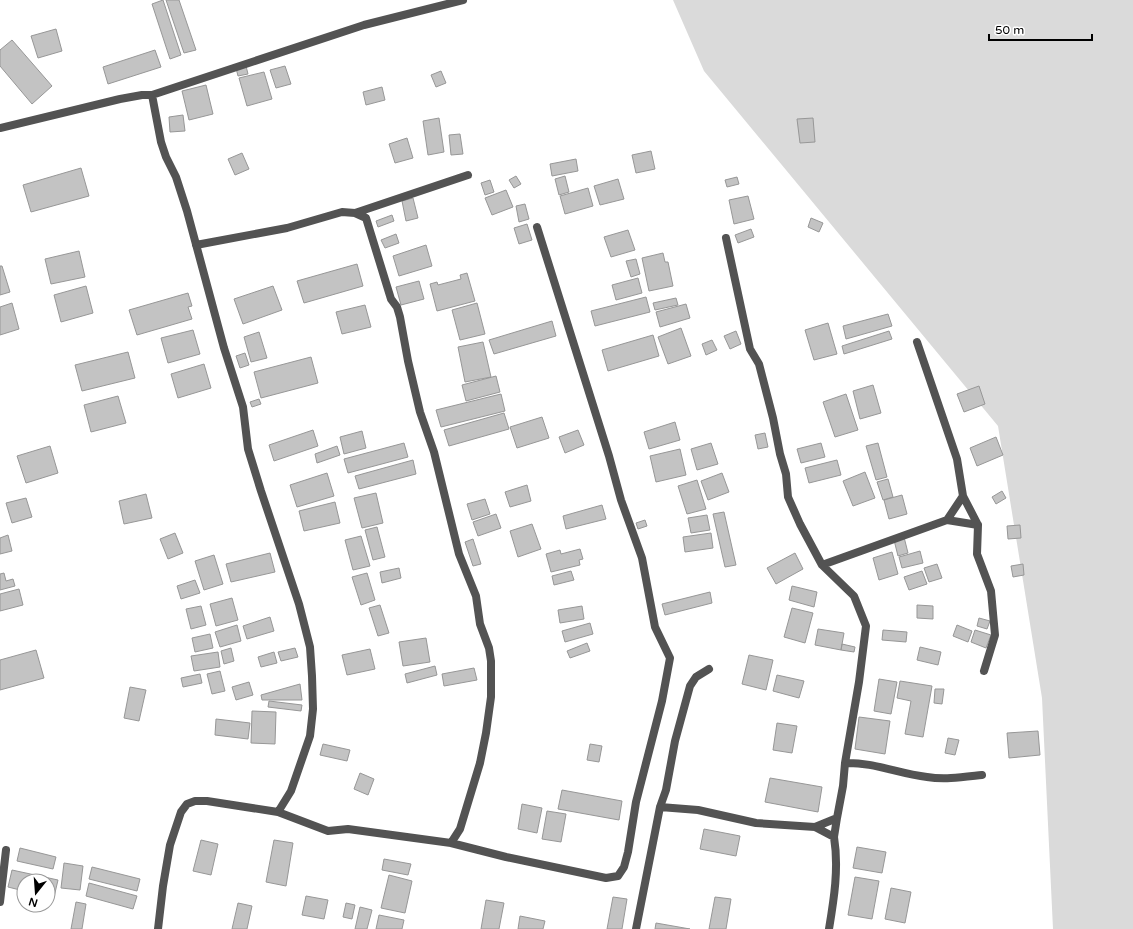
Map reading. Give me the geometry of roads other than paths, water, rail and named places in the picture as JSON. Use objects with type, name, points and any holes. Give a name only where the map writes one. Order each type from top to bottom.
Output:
[{"type":"street","points":[[0,128],[120,98],[142,94],[152,95],[364,25],[463,0]]},
{"type":"street","points":[[152,95],[161,142],[166,158],[176,176],[187,211],[224,348],[243,407],[248,449],[299,604],[310,647],[313,709],[310,736],[291,791],[278,812]]},
{"type":"street","points":[[356,213],[468,174]]},
{"type":"street","points":[[196,244],[287,228],[342,212],[356,213],[366,218],[391,299],[397,307],[420,412],[434,452],[460,554],[476,596],[480,624],[489,648],[491,661],[491,697],[480,763],[460,829],[451,843]]},
{"type":"street","points":[[158,929],[162,886],[170,845],[181,812],[187,804],[195,801],[207,801],[278,812],[328,831],[348,829],[451,843],[506,858],[606,878],[618,876],[624,867],[628,852],[636,802],[662,702],[670,658],[655,627],[642,558],[621,500],[609,456],[537,227]]},
{"type":"street","points":[[726,238],[750,349],[759,364],[774,418],[780,454],[786,474],[788,497],[800,524],[822,564],[854,596],[866,626],[860,682],[845,763],[843,786],[834,837],[836,864],[835,892],[829,929]]},
{"type":"street","points":[[917,342],[957,459],[963,496],[978,525],[977,554],[991,591],[995,635],[984,671]]},
{"type":"street","points":[[947,520],[963,496]]},
{"type":"street","points":[[822,564],[947,520],[978,525]]},
{"type":"street","points":[[636,929],[660,807],[666,790],[675,741],[690,686],[696,677],[709,669]]},
{"type":"street","points":[[845,763],[857,762],[926,777],[945,778],[982,775]]},
{"type":"street","points":[[660,807],[698,810],[756,822],[815,827],[834,837]]},
{"type":"street","points":[[815,827],[837,818]]},
{"type":"street","points":[[0,902],[6,850]]}]
